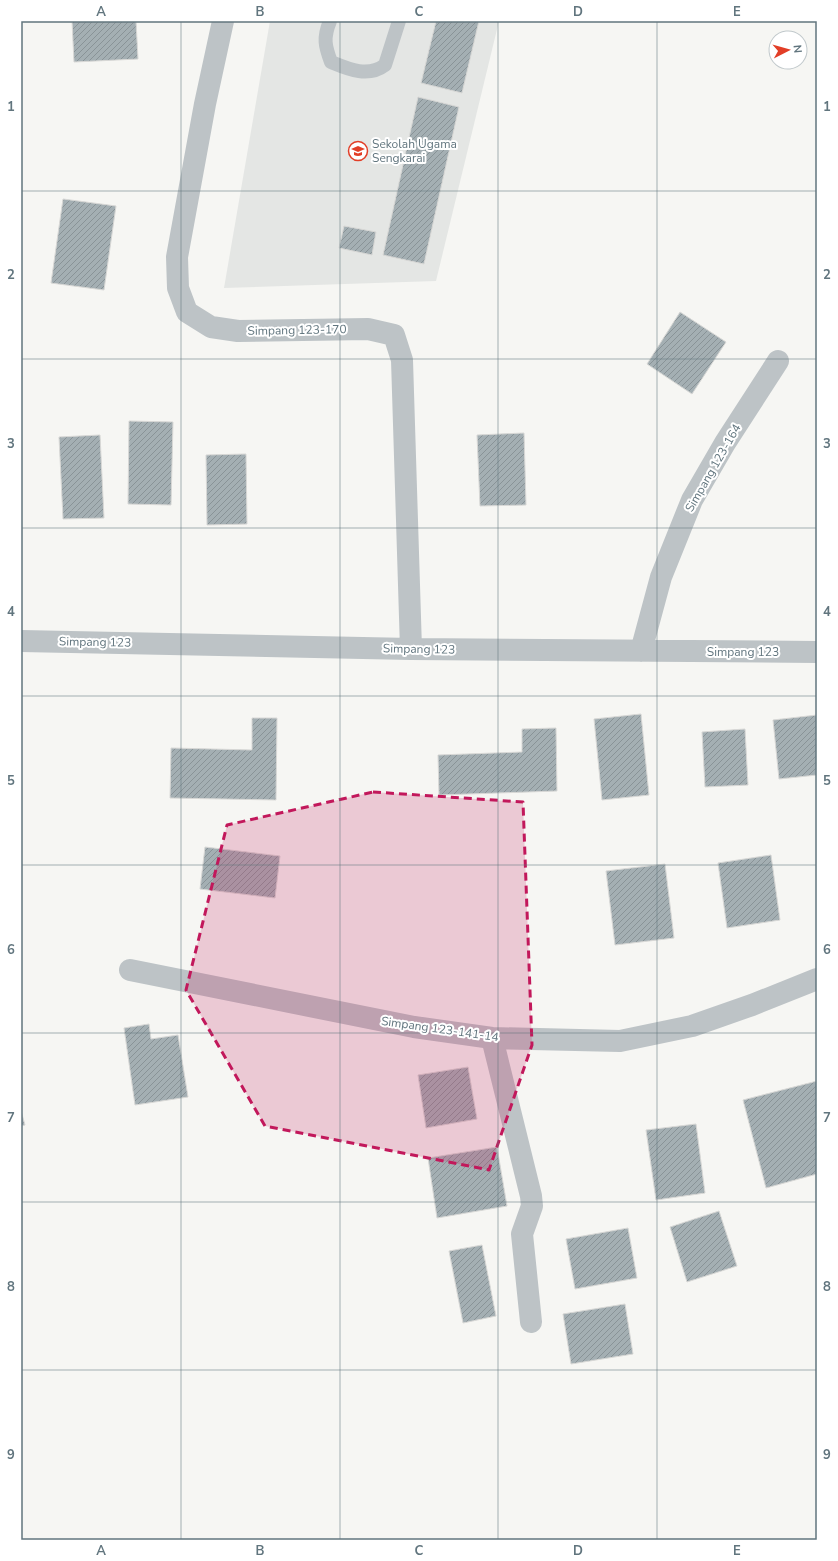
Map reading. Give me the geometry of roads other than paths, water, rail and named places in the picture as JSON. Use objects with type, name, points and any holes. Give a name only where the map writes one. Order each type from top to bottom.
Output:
[{"type":"street","name":"Simpang 123-170","points":[[223,21],[205,104],[177,257],[178,288],[187,312],[212,327],[238,331],[368,329],[394,335],[402,360],[411,649]]},
{"type":"street","name":"Simpang 123-164","points":[[641,651],[661,577],[692,500],[725,443],[778,361]]},
{"type":"street","name":"Simpang 123","points":[[21,641],[411,649],[817,652]]},
{"type":"street","name":"Simpang 123-141-14","points":[[130,970],[414,1027],[492,1038],[620,1041],[692,1026],[752,1005],[817,979]]},
{"type":"street","points":[[492,1038],[531,1196],[532,1206],[522,1234],[531,1322]]},
{"type":"lane","points":[[330,21],[325,32],[326,47],[331,62],[350,70],[367,72],[379,70],[385,65],[399,21]]},
{"type":"place","name":"Sekolah Ugama Sengkarai","points":[[358,151]]}]
